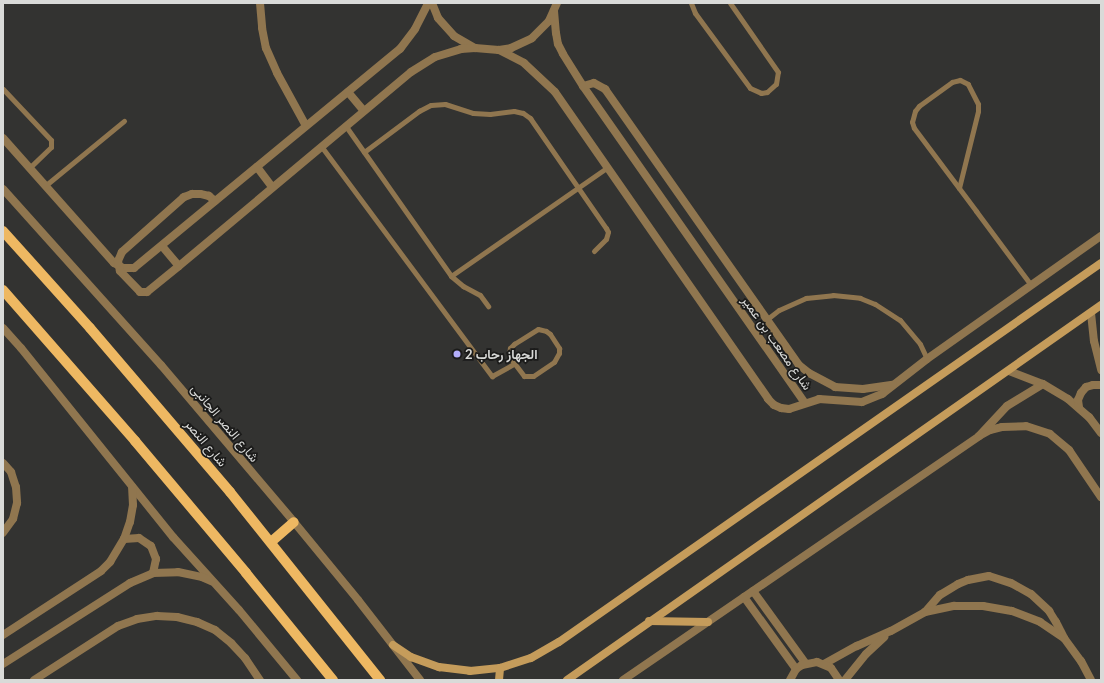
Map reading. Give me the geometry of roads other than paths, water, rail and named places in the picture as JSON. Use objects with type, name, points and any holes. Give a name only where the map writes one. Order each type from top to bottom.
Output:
[{"type":"main road","name":"شارع النصر","points":[[3,231],[150,397],[271,542],[380,680]]},
{"type":"main road","points":[[393,645],[411,657],[439,667],[470,671],[500,668],[531,658],[559,642],[1101,263]]},
{"type":"main road","points":[[3,290],[135,441],[251,579],[333,680]]},
{"type":"main road","points":[[567,680],[1101,306]]},
{"type":"main road","points":[[271,542],[294,522]]},
{"type":"main road","points":[[650,621],[708,622]]},
{"type":"main road","points":[[499,680],[500,668]]},
{"type":"street","points":[[260,3],[262,28],[266,48],[277,73],[306,126]]},
{"type":"street","points":[[118,266],[129,269],[134,268],[348,92],[404,44],[418,24],[428,3]]},
{"type":"street","points":[[432,3],[438,18],[445,28],[459,39],[475,48]]},
{"type":"street","points":[[3,138],[118,266],[124,276],[142,293],[147,292],[363,110],[422,63],[448,52],[475,48],[499,50],[516,46],[532,38],[541,30],[555,7]]},
{"type":"street","name":"شارع مصعب بن عمير","points":[[499,50],[524,64],[556,92],[768,399],[774,405],[789,409],[804,402],[583,86],[558,44],[555,7]]},
{"type":"street","points":[[583,86],[594,84],[605,89],[799,365],[822,381],[835,387],[863,389],[894,384]]},
{"type":"street","points":[[348,92],[363,110]]},
{"type":"street","points":[[257,167],[272,187]]},
{"type":"street","name":"شارع النصر الجانبى","points":[[3,189],[161,365],[294,522],[420,680]]},
{"type":"street","points":[[118,266],[122,252],[184,198],[192,194],[200,194],[208,196],[215,201]]},
{"type":"street","points":[[804,402],[819,399],[862,402],[882,394],[927,359],[1101,236]]},
{"type":"street","points":[[162,246],[179,266]]},
{"type":"street","points":[[1091,313],[1094,341],[1100,366]]},
{"type":"street","points":[[3,328],[21,348],[173,537],[215,583],[297,680]]},
{"type":"street","points":[[1009,371],[1043,384],[1056,391],[1079,407],[1101,433]]},
{"type":"street","points":[[979,436],[1007,406],[1043,384]]},
{"type":"street","points":[[1079,407],[1078,400],[1086,387],[1093,384],[1101,385]]},
{"type":"street","points":[[623,680],[979,436],[996,429],[1026,426],[1050,434],[1069,450],[1101,497]]},
{"type":"street","points":[[3,463],[11,472],[16,487],[17,503],[13,519],[3,532]]},
{"type":"street","points":[[3,635],[101,571],[118,551],[124,539],[130,522],[133,504],[132,487]]},
{"type":"street","points":[[124,539],[138,538],[151,546],[156,559],[153,573]]},
{"type":"street","points":[[3,664],[130,583],[153,573],[178,572],[202,577],[215,583]]},
{"type":"street","points":[[925,612],[932,602],[948,589],[968,580],[989,576],[1021,588],[1040,602],[1056,622],[1064,638],[1081,661],[1090,680]]},
{"type":"street","points":[[753,591],[806,664]]},
{"type":"street","points":[[744,597],[796,670]]},
{"type":"street","points":[[824,664],[857,646],[891,631],[925,612],[939,608],[968,605],[998,608],[1040,622],[1064,638]]},
{"type":"street","points":[[34,680],[118,626],[137,619],[156,616],[177,617],[197,622],[215,630],[231,643],[245,658],[260,680]]},
{"type":"street","points":[[845,680],[866,654],[891,631]]},
{"type":"street","points":[[790,680],[796,670],[806,664],[817,662],[824,664],[836,673],[839,680]]},
{"type":"lane","points":[[691,3],[695,13],[750,88],[761,93],[767,92],[776,84],[778,72],[730,3]]},
{"type":"lane","points":[[959,188],[978,111],[978,104],[968,84],[960,80],[952,82],[915,110],[912,122],[914,128],[1031,285]]},
{"type":"lane","points":[[3,89],[51,140],[51,147],[30,168]]},
{"type":"lane","points":[[364,152],[419,111],[431,105],[444,104],[473,113],[490,114],[514,111],[530,118],[608,232],[606,240],[594,251]]},
{"type":"lane","points":[[46,185],[124,121]]},
{"type":"lane","points":[[345,125],[450,276],[463,286],[480,294],[488,306]]},
{"type":"lane","points":[[320,146],[492,376],[514,364]]},
{"type":"lane","points":[[450,276],[608,167]]},
{"type":"lane","points":[[766,320],[779,310],[806,298],[833,295],[860,298],[874,304],[900,320],[920,344],[927,359]]},
{"type":"lane","points":[[538,330],[546,331],[558,348],[557,358],[533,376],[524,376],[514,364],[509,354],[510,348],[514,344],[538,330]]},
{"type":"place","name":"الجهاز رحاب 2","points":[[457,354]]}]
